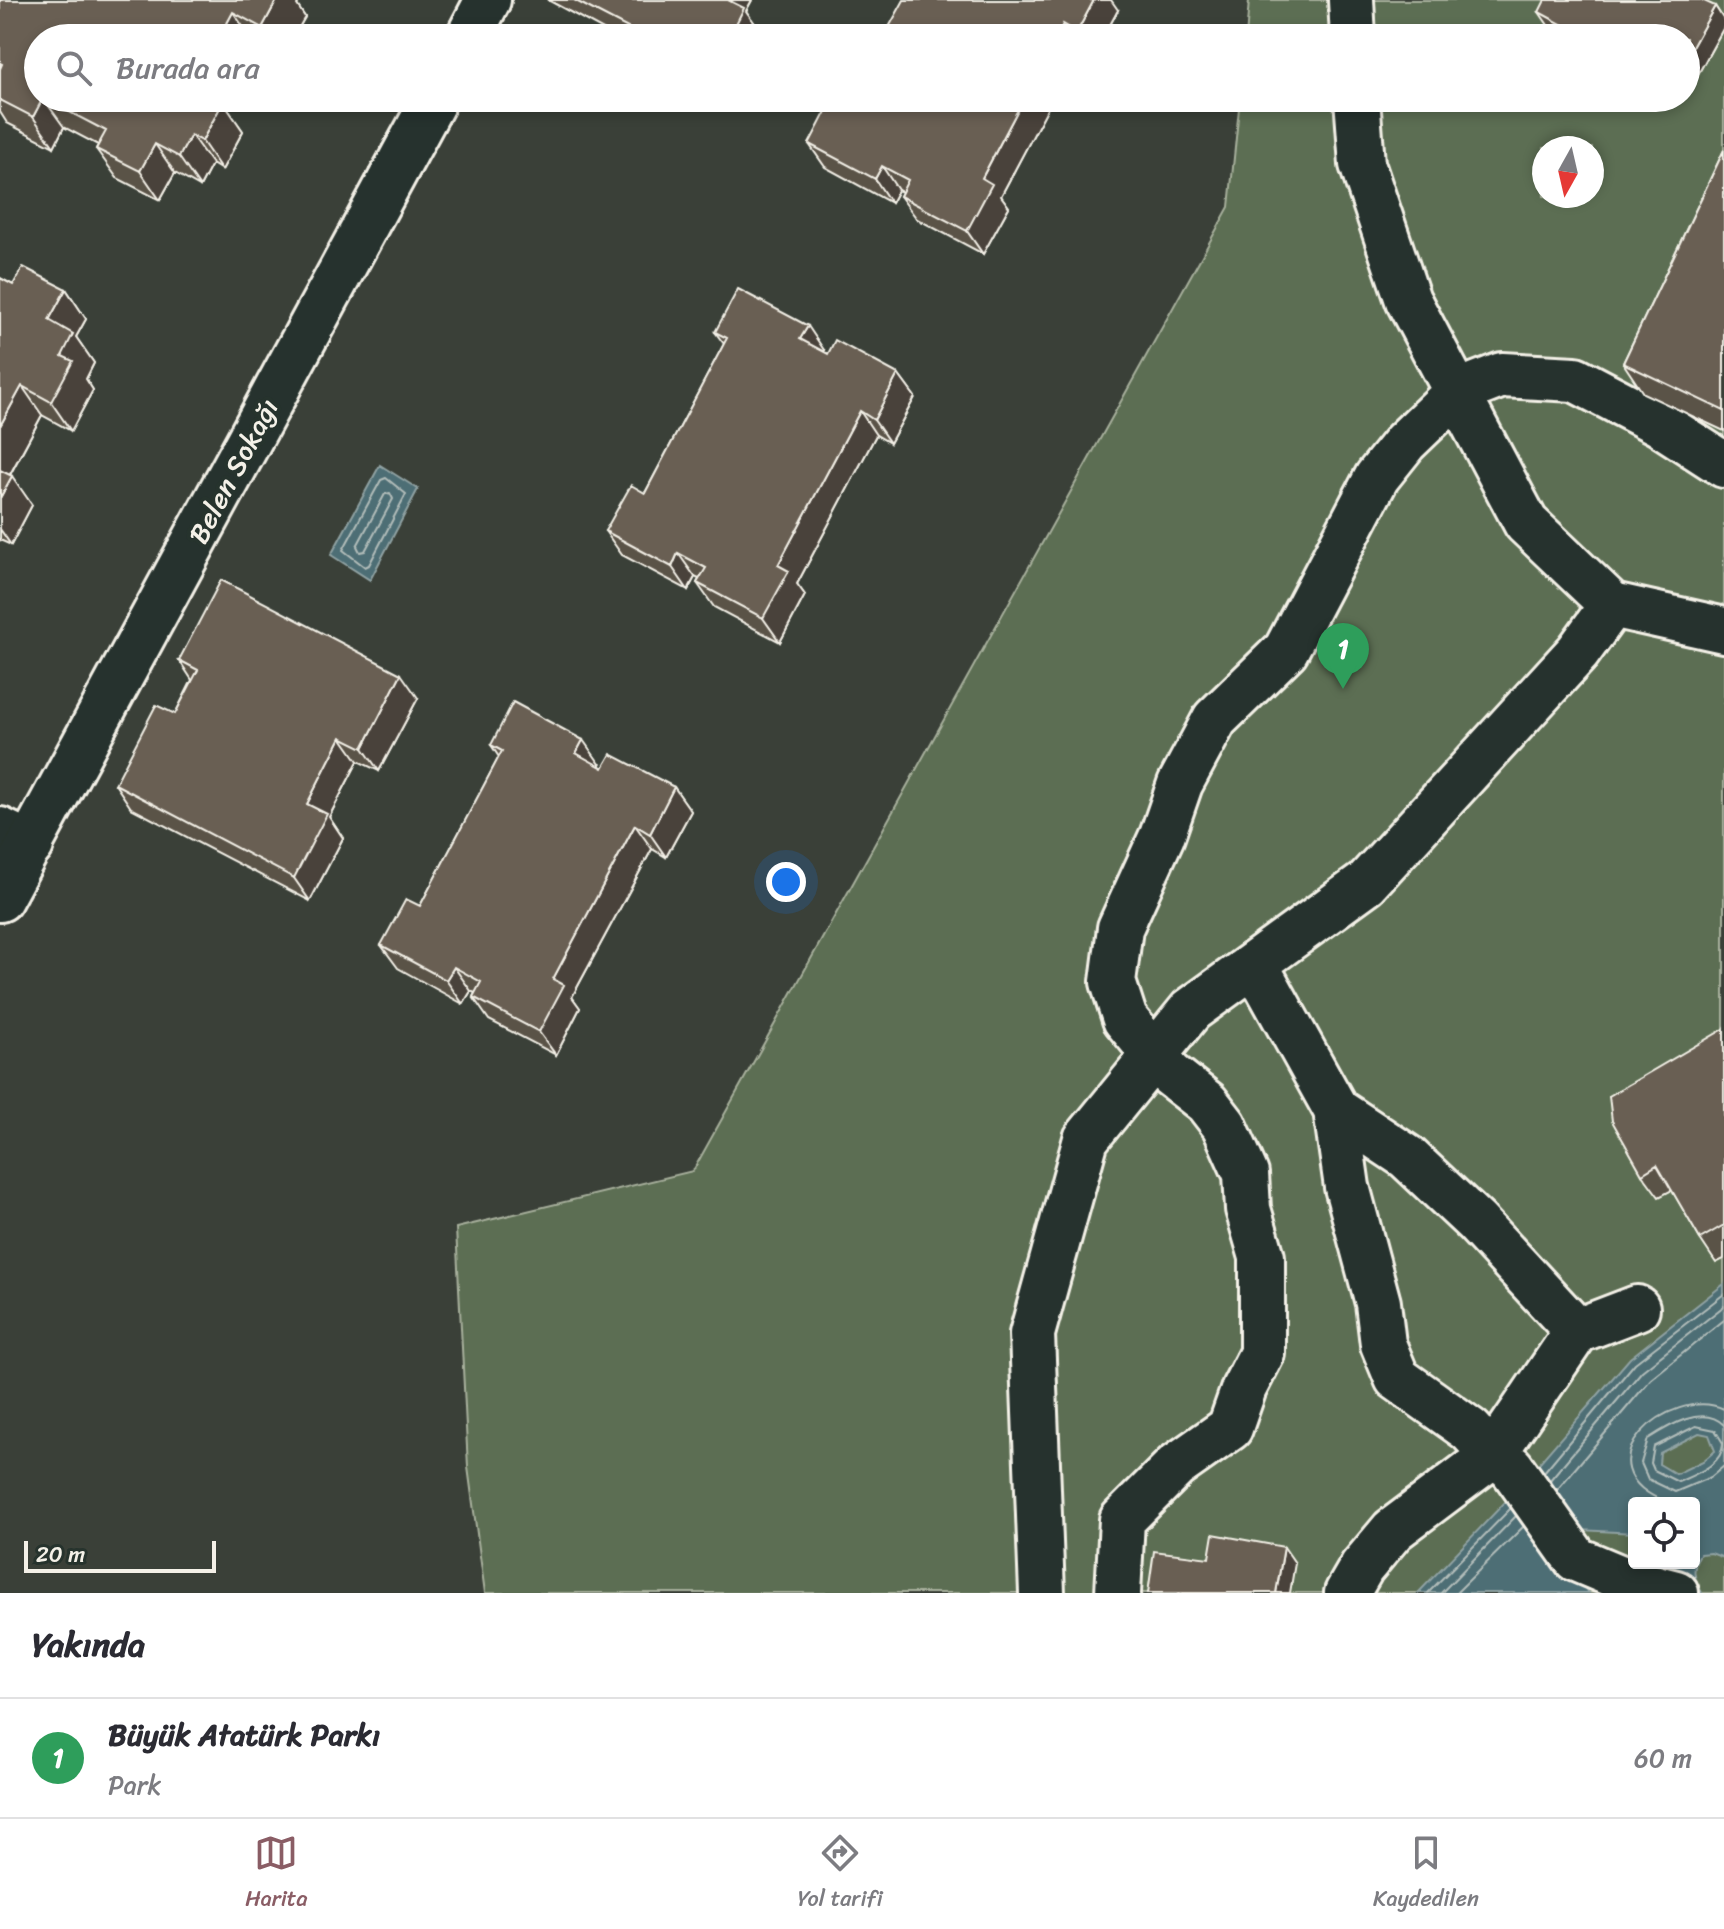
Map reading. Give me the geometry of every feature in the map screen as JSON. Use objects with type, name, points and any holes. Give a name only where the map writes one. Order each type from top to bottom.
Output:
[{"type":"street","points":[[475,24],[488,0]]},
{"type":"street","points":[[1351,0],[1352,24]]},
{"type":"street","name":"Belen Sokağı","points":[[0,899],[16,837],[427,112]]},
{"type":"street","points":[[1358,112],[1362,164],[1408,300],[1526,523],[1612,605],[1724,630]]},
{"type":"street","points":[[1118,1593],[1122,1520],[1176,1466],[1230,1428],[1244,1388],[1262,1353],[1262,1257],[1248,1209],[1246,1174],[1224,1125],[1207,1103],[1170,1074],[1125,1019],[1113,982],[1120,928],[1162,836],[1180,784],[1215,719],[1286,650],[1377,477],[1405,442],[1456,393],[1502,375],[1575,379],[1659,423],[1724,465]]},
{"type":"street","points":[[1042,1593],[1032,1334],[1086,1139],[1191,1010],[1366,883],[1578,652],[1612,605]]},
{"type":"street","points":[[1255,964],[1336,1110],[1347,1187],[1378,1303],[1383,1344],[1397,1378],[1470,1430],[1493,1455],[1511,1467],[1576,1559],[1659,1588]]},
{"type":"street","points":[[1336,1110],[1407,1157],[1476,1222],[1577,1331]]},
{"type":"street","points":[[1347,1593],[1362,1567],[1393,1530],[1493,1455],[1577,1331],[1637,1308]]},
{"type":"green space","points":[[1249,0],[1724,0],[1724,1593],[485,1593],[468,1467],[456,1228],[693,1171],[1229,207],[1239,112],[1700,112],[1700,24],[1247,24]]},
{"type":"water","points":[[380,465],[418,489],[370,580],[331,555]]},
{"type":"water","points":[[1724,1284],[1724,1558],[1711,1553],[1700,1554],[1700,1497],[1628,1497],[1628,1533],[1581,1530],[1584,1587],[1588,1593],[1418,1593],[1509,1498],[1630,1358]],"holes":[[[1699,1433],[1709,1435],[1715,1451],[1703,1461],[1676,1474],[1659,1464],[1660,1453]]]},
{"type":"water","points":[[1664,1569],[1695,1569],[1702,1593],[1632,1593],[1659,1581]]},
{"type":"building","points":[[0,0],[277,0],[264,24],[255,24],[233,12],[227,24],[24,24],[24,112],[36,112],[33,117],[0,100]]},
{"type":"building","points":[[574,0],[728,0],[744,8],[736,24],[620,24]]},
{"type":"building","points":[[904,0],[1094,0],[1081,24],[891,24]]},
{"type":"building","points":[[1545,0],[1702,0],[1715,6],[1700,33],[1700,24],[1561,24],[1539,12]]},
{"type":"building","points":[[70,112],[218,112],[202,141],[191,135],[179,157],[155,144],[140,171],[96,149],[106,131]]},
{"type":"building","points":[[826,112],[1017,112],[982,178],[992,184],[967,231],[900,196],[908,180],[882,166],[875,179],[809,144]]},
{"type":"building","points":[[1724,150],[1724,411],[1623,363]]},
{"type":"building","points":[[23,267],[66,289],[49,320],[73,334],[62,356],[73,361],[51,402],[22,386],[0,426],[0,278],[13,285]]},
{"type":"building","points":[[738,289],[808,326],[800,339],[828,354],[835,340],[898,374],[874,420],[860,411],[778,565],[789,571],[763,618],[697,583],[706,568],[678,553],[672,567],[605,531],[631,485],[645,493],[727,338],[715,332]]},
{"type":"building","points":[[0,470],[12,476],[0,498]]},
{"type":"building","points":[[221,580],[401,674],[363,748],[341,737],[307,804],[327,814],[294,878],[115,784],[156,705],[175,714],[198,670],[179,660]]},
{"type":"building","points":[[513,702],[583,740],[576,753],[603,768],[611,754],[674,787],[650,834],[635,825],[553,979],[564,985],[539,1032],[473,997],[481,982],[454,967],[446,980],[381,945],[406,899],[420,906],[502,751],[491,745]]},
{"type":"building","points":[[1724,1029],[1724,1225],[1700,1239],[1657,1165],[1642,1174],[1612,1121],[1609,1096]]},
{"type":"building","points":[[1213,1534],[1284,1547],[1276,1593],[1148,1593],[1154,1551],[1209,1558]]},
{"type":"place","name":"Büyük Atatürk Parkı","points":[[1343,689]]}]
